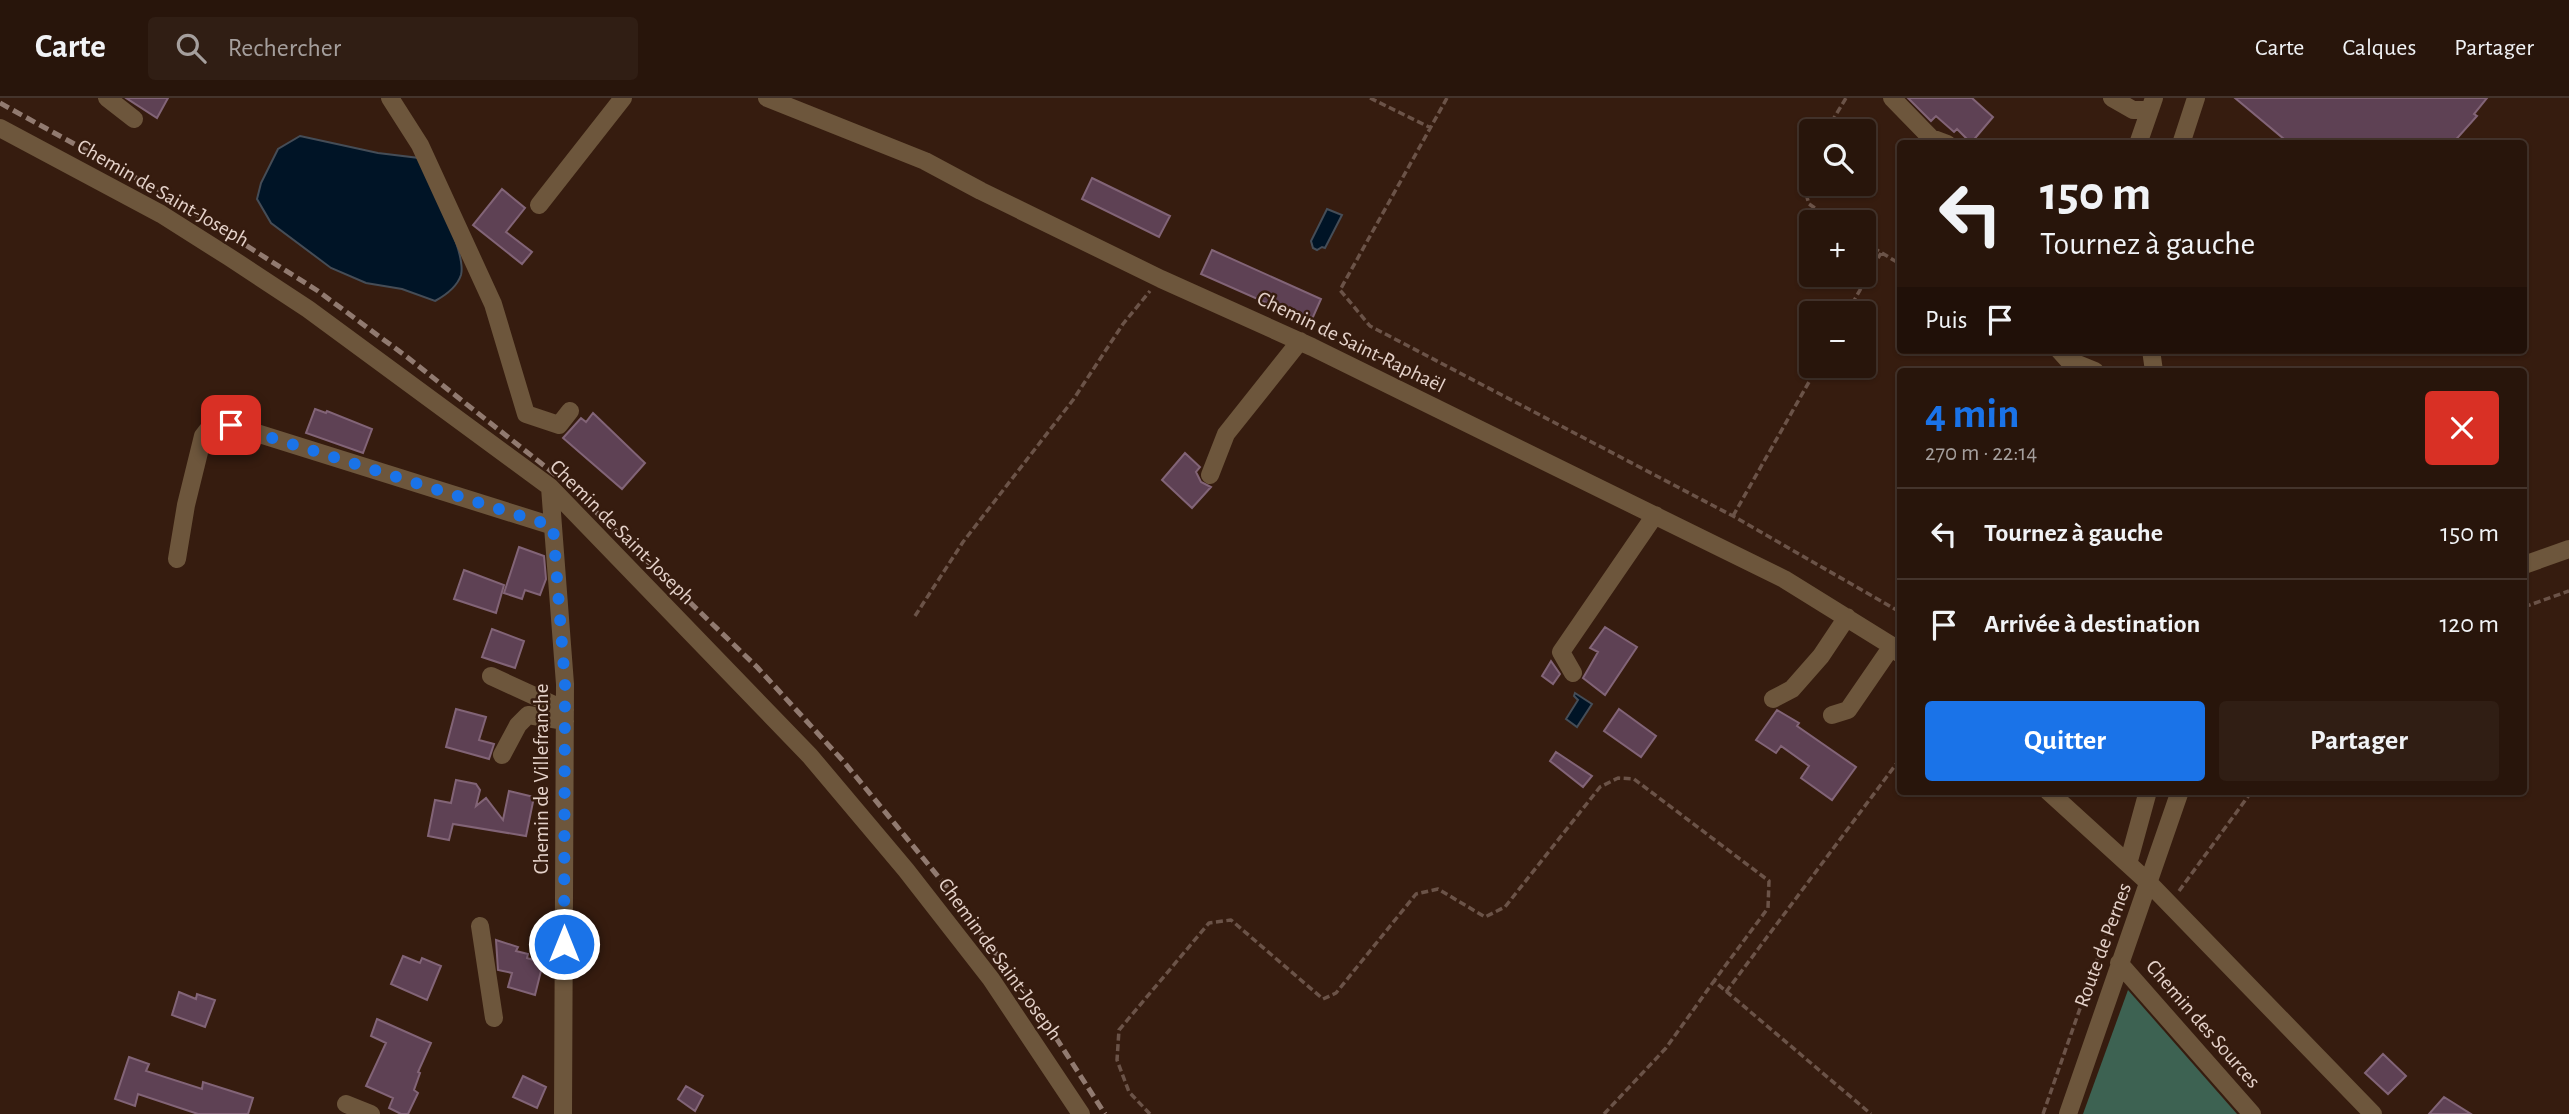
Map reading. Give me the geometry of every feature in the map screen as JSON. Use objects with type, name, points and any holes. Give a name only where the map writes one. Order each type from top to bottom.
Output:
[{"type":"street","points":[[107,98],[134,119]]},
{"type":"street","points":[[390,98],[420,145],[493,304],[526,414],[559,425],[570,411]]},
{"type":"street","points":[[540,205],[623,98]]},
{"type":"street","name":"Chemin de Saint-Raphaël","points":[[767,98],[925,161],[1161,279],[1300,341],[1784,579],[1896,650]]},
{"type":"street","points":[[1892,98],[1931,138],[1936,140]]},
{"type":"street","points":[[2112,98],[2133,110],[2152,104]]},
{"type":"street","points":[[2182,140],[2196,98]]},
{"type":"street","points":[[2139,140],[2152,104]]},
{"type":"street","name":"Chemin de Saint-Joseph","points":[[0,128],[161,214],[240,264],[308,309],[550,487],[810,756],[906,870],[990,979],[1081,1114]]},
{"type":"street","points":[[1210,475],[1226,434],[1300,341]]},
{"type":"street","points":[[2063,354],[2068,360],[2088,368]]},
{"type":"street","points":[[177,559],[203,436],[210,427],[231,425],[553,526]]},
{"type":"street","name":"Chemin de Villefranche","points":[[550,487],[565,684],[563,1114]]},
{"type":"street","points":[[1573,673],[1561,652],[1655,515]]},
{"type":"street","points":[[2527,564],[2569,549]]},
{"type":"street","points":[[1773,699],[1792,689],[1821,656],[1847,617]]},
{"type":"street","points":[[1832,715],[1848,710],[1896,650]]},
{"type":"street","points":[[491,676],[565,715]]},
{"type":"street","points":[[502,755],[518,725],[528,715],[565,715]]},
{"type":"street","points":[[2052,795],[2149,883],[2373,1114]]},
{"type":"street","points":[[2128,864],[2147,795]]},
{"type":"street","name":"Route de Pernes","points":[[2068,1114],[2179,795]]},
{"type":"street","points":[[480,926],[494,1018]]},
{"type":"street","name":"Chemin des Sources","points":[[2119,963],[2252,1114]]},
{"type":"street","points":[[346,1104],[371,1114]]},
{"type":"path","points":[[1370,98],[1431,128]]},
{"type":"path","points":[[1447,98],[1339,290],[1370,326],[1733,516],[1897,610]]},
{"type":"path","points":[[1833,119],[1846,98]]},
{"type":"path","points":[[1807,196],[1809,204],[1818,210]]},
{"type":"path","points":[[1876,250],[1897,262]]},
{"type":"path","points":[[1854,301],[1881,253]]},
{"type":"path","points":[[915,616],[963,542],[1073,400],[1124,324],[1161,279]]},
{"type":"path","points":[[1733,516],[1811,378]]},
{"type":"path","points":[[2527,606],[2569,590]]},
{"type":"path","points":[[1726,992],[1897,763]]},
{"type":"path","points":[[1150,1114],[1129,1092],[1117,1060],[1119,1030],[1209,923],[1231,920],[1323,999],[1336,993],[1416,894],[1438,889],[1485,917],[1505,907],[1600,787],[1618,778],[1634,779],[1769,881],[1768,908],[1666,1048],[1604,1114]]},
{"type":"path","points":[[2170,904],[2249,795]]},
{"type":"path","points":[[2043,1114],[2122,892],[2128,864]]},
{"type":"path","points":[[1714,981],[1871,1114]]},
{"type":"green space","points":[[2128,990],[2237,1114],[2083,1114]]},
{"type":"water","points":[[300,136],[378,153],[419,158],[459,250],[461,275],[451,290],[435,301],[402,289],[366,283],[331,268],[271,223],[257,199],[261,183],[278,149]]},
{"type":"water","points":[[1327,209],[1342,215],[1325,248],[1317,250],[1313,248],[1311,241]]},
{"type":"water","points":[[1575,693],[1592,704],[1577,727],[1566,719],[1578,700],[1574,696]]},
{"type":"building","points":[[126,98],[168,98],[157,118]]},
{"type":"building","points":[[1908,98],[1972,98],[1993,117],[1974,140],[1968,140],[1957,129],[1954,132],[1936,116],[1931,121]]},
{"type":"building","points":[[2235,98],[2487,98],[2474,114],[2477,116],[2456,140],[2285,140]]},
{"type":"building","points":[[1092,178],[1170,216],[1159,237],[1082,199]]},
{"type":"building","points":[[502,189],[525,208],[506,232],[532,252],[522,264],[473,225]]},
{"type":"building","points":[[1212,250],[1321,299],[1309,326],[1285,316],[1287,312],[1201,274]]},
{"type":"building","points":[[315,409],[372,429],[363,453],[306,433]]},
{"type":"building","points":[[593,413],[645,463],[622,489],[563,438],[581,418],[586,422]]},
{"type":"building","points":[[1185,453],[1200,467],[1196,472],[1201,482],[1211,487],[1192,508],[1162,480]]},
{"type":"building","points":[[519,547],[544,556],[546,579],[540,595],[525,590],[522,599],[504,593]]},
{"type":"building","points":[[464,570],[504,585],[496,613],[454,599]]},
{"type":"building","points":[[1605,627],[1637,647],[1605,695],[1583,678],[1598,652],[1590,648]]},
{"type":"building","points":[[492,629],[524,641],[515,668],[482,657]]},
{"type":"building","points":[[1551,661],[1560,674],[1553,684],[1542,676]]},
{"type":"building","points":[[456,709],[486,717],[479,740],[494,744],[489,759],[446,747]]},
{"type":"building","points":[[1619,709],[1656,736],[1641,757],[1604,731]]},
{"type":"building","points":[[1777,710],[1799,723],[1797,726],[1856,767],[1832,800],[1801,778],[1809,766],[1781,746],[1776,753],[1756,740]]},
{"type":"building","points":[[1556,752],[1592,776],[1583,787],[1550,761]]},
{"type":"building","points":[[456,780],[476,784],[480,790],[476,806],[486,798],[503,820],[509,791],[534,797],[526,836],[453,824],[449,840],[428,836],[435,800],[451,803]]},
{"type":"building","points":[[496,940],[518,947],[516,951],[528,954],[527,958],[543,963],[535,995],[508,987],[512,973],[498,970]]},
{"type":"building","points":[[403,956],[420,963],[422,958],[441,966],[427,1000],[391,984]]},
{"type":"building","points":[[179,992],[196,999],[197,994],[215,1000],[205,1027],[172,1015]]},
{"type":"building","points":[[377,1019],[431,1043],[418,1072],[420,1073],[414,1090],[418,1093],[408,1114],[401,1114],[389,1108],[393,1098],[366,1086],[386,1043],[371,1036]]},
{"type":"building","points":[[2383,1054],[2406,1076],[2388,1094],[2365,1073]]},
{"type":"building","points":[[129,1057],[149,1064],[146,1071],[202,1089],[203,1082],[253,1098],[248,1114],[198,1114],[138,1094],[135,1106],[115,1099]]},
{"type":"building","points":[[523,1076],[546,1087],[537,1108],[513,1097]]},
{"type":"building","points":[[686,1086],[703,1096],[695,1111],[678,1099]]},
{"type":"building","points":[[2444,1097],[2471,1114],[2429,1114]]},
{"type":"railway","points":[[0,103],[165,194],[318,291],[407,357],[566,483],[757,667],[844,762],[955,897],[1051,1030],[1105,1114]]},
{"type":"route","points":[[231,425],[553,526],[565,684],[564,944]]}]
